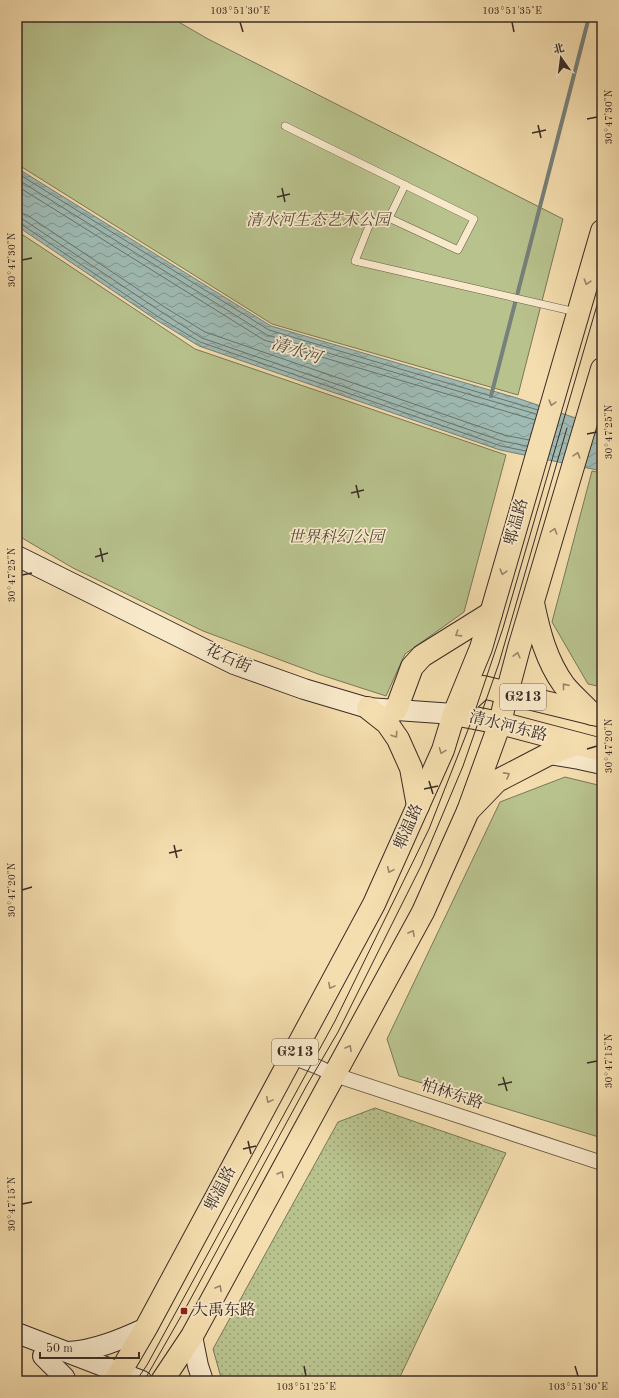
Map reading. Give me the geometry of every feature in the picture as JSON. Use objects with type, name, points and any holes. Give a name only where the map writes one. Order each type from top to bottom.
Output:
[{"type":"main road","name":"郫温路","points":[[125,1379],[146,1328],[374,904],[443,750],[454,714],[480,648],[602,231]]},
{"type":"main road","points":[[500,723],[532,602],[601,373]]},
{"type":"main road","points":[[532,602],[540,637],[548,658],[564,685],[597,715]]},
{"type":"main road","points":[[396,710],[412,668],[422,656],[491,612]]},
{"type":"main road","name":"清水河东路","points":[[454,714],[483,687],[597,715]]},
{"type":"main road","points":[[368,708],[387,723],[398,739],[411,768],[418,806]]},
{"type":"main road","name":"清水河东路","points":[[454,714],[500,723],[602,750]]},
{"type":"main road","name":"G213","points":[[162,1381],[192,1336],[423,912],[468,811],[500,723]]},
{"type":"main road","points":[[468,811],[497,781],[549,754],[577,744]]},
{"type":"street","name":"花石街","points":[[17,556],[234,664],[304,689],[368,708],[454,714]]},
{"type":"street","points":[[549,754],[602,764]]},
{"type":"street","name":"柏林东路","points":[[292,1057],[335,1075],[602,1163]]},
{"type":"street","points":[[68,1352],[76,1352],[92,1348],[130,1336],[146,1328]]},
{"type":"street","points":[[17,1333],[68,1352],[125,1379]]},
{"type":"street","points":[[192,1336],[198,1366],[203,1381]]},
{"type":"street","points":[[17,1347],[42,1356],[125,1379]]},
{"type":"street","points":[[42,1356],[64,1377],[66,1381]]},
{"type":"lane","points":[[285,126],[474,219],[458,250],[389,218],[371,221],[355,261],[578,312]]},
{"type":"lane","points":[[389,218],[405,185]]},
{"type":"green space","name":"清水河生态艺术公园","points":[[17,17],[170,17],[208,39],[563,219],[518,395],[272,324],[17,164]]},
{"type":"green space","name":"世界科幻公园","points":[[17,231],[195,349],[506,455],[464,612],[405,654],[386,696],[318,674],[203,631],[73,568],[17,535]]},
{"type":"green space","points":[[592,471],[602,473],[602,687],[588,684],[552,622]]},
{"type":"green space","points":[[565,777],[602,786],[602,1138],[399,1076],[387,1039],[500,802]]},
{"type":"green space","points":[[375,1108],[506,1153],[398,1381],[222,1381],[213,1349],[338,1122]]},
{"type":"water","name":"清水河","points":[[17,168],[271,326],[517,398],[602,427],[602,471],[500,450],[199,346],[158,321],[17,226]]},
{"type":"waterway","points":[[491,396],[589,17]]},
{"type":"tram line","points":[[136,1381],[147,1365],[335,1021],[429,829],[473,717],[503,628],[602,288]]},
{"type":"tram line","points":[[144,1381],[184,1311],[307,1085],[338,1032],[421,866],[463,766],[499,663],[567,428]]},
{"type":"place","name":"大禹东路","points":[[184,1311]]}]
